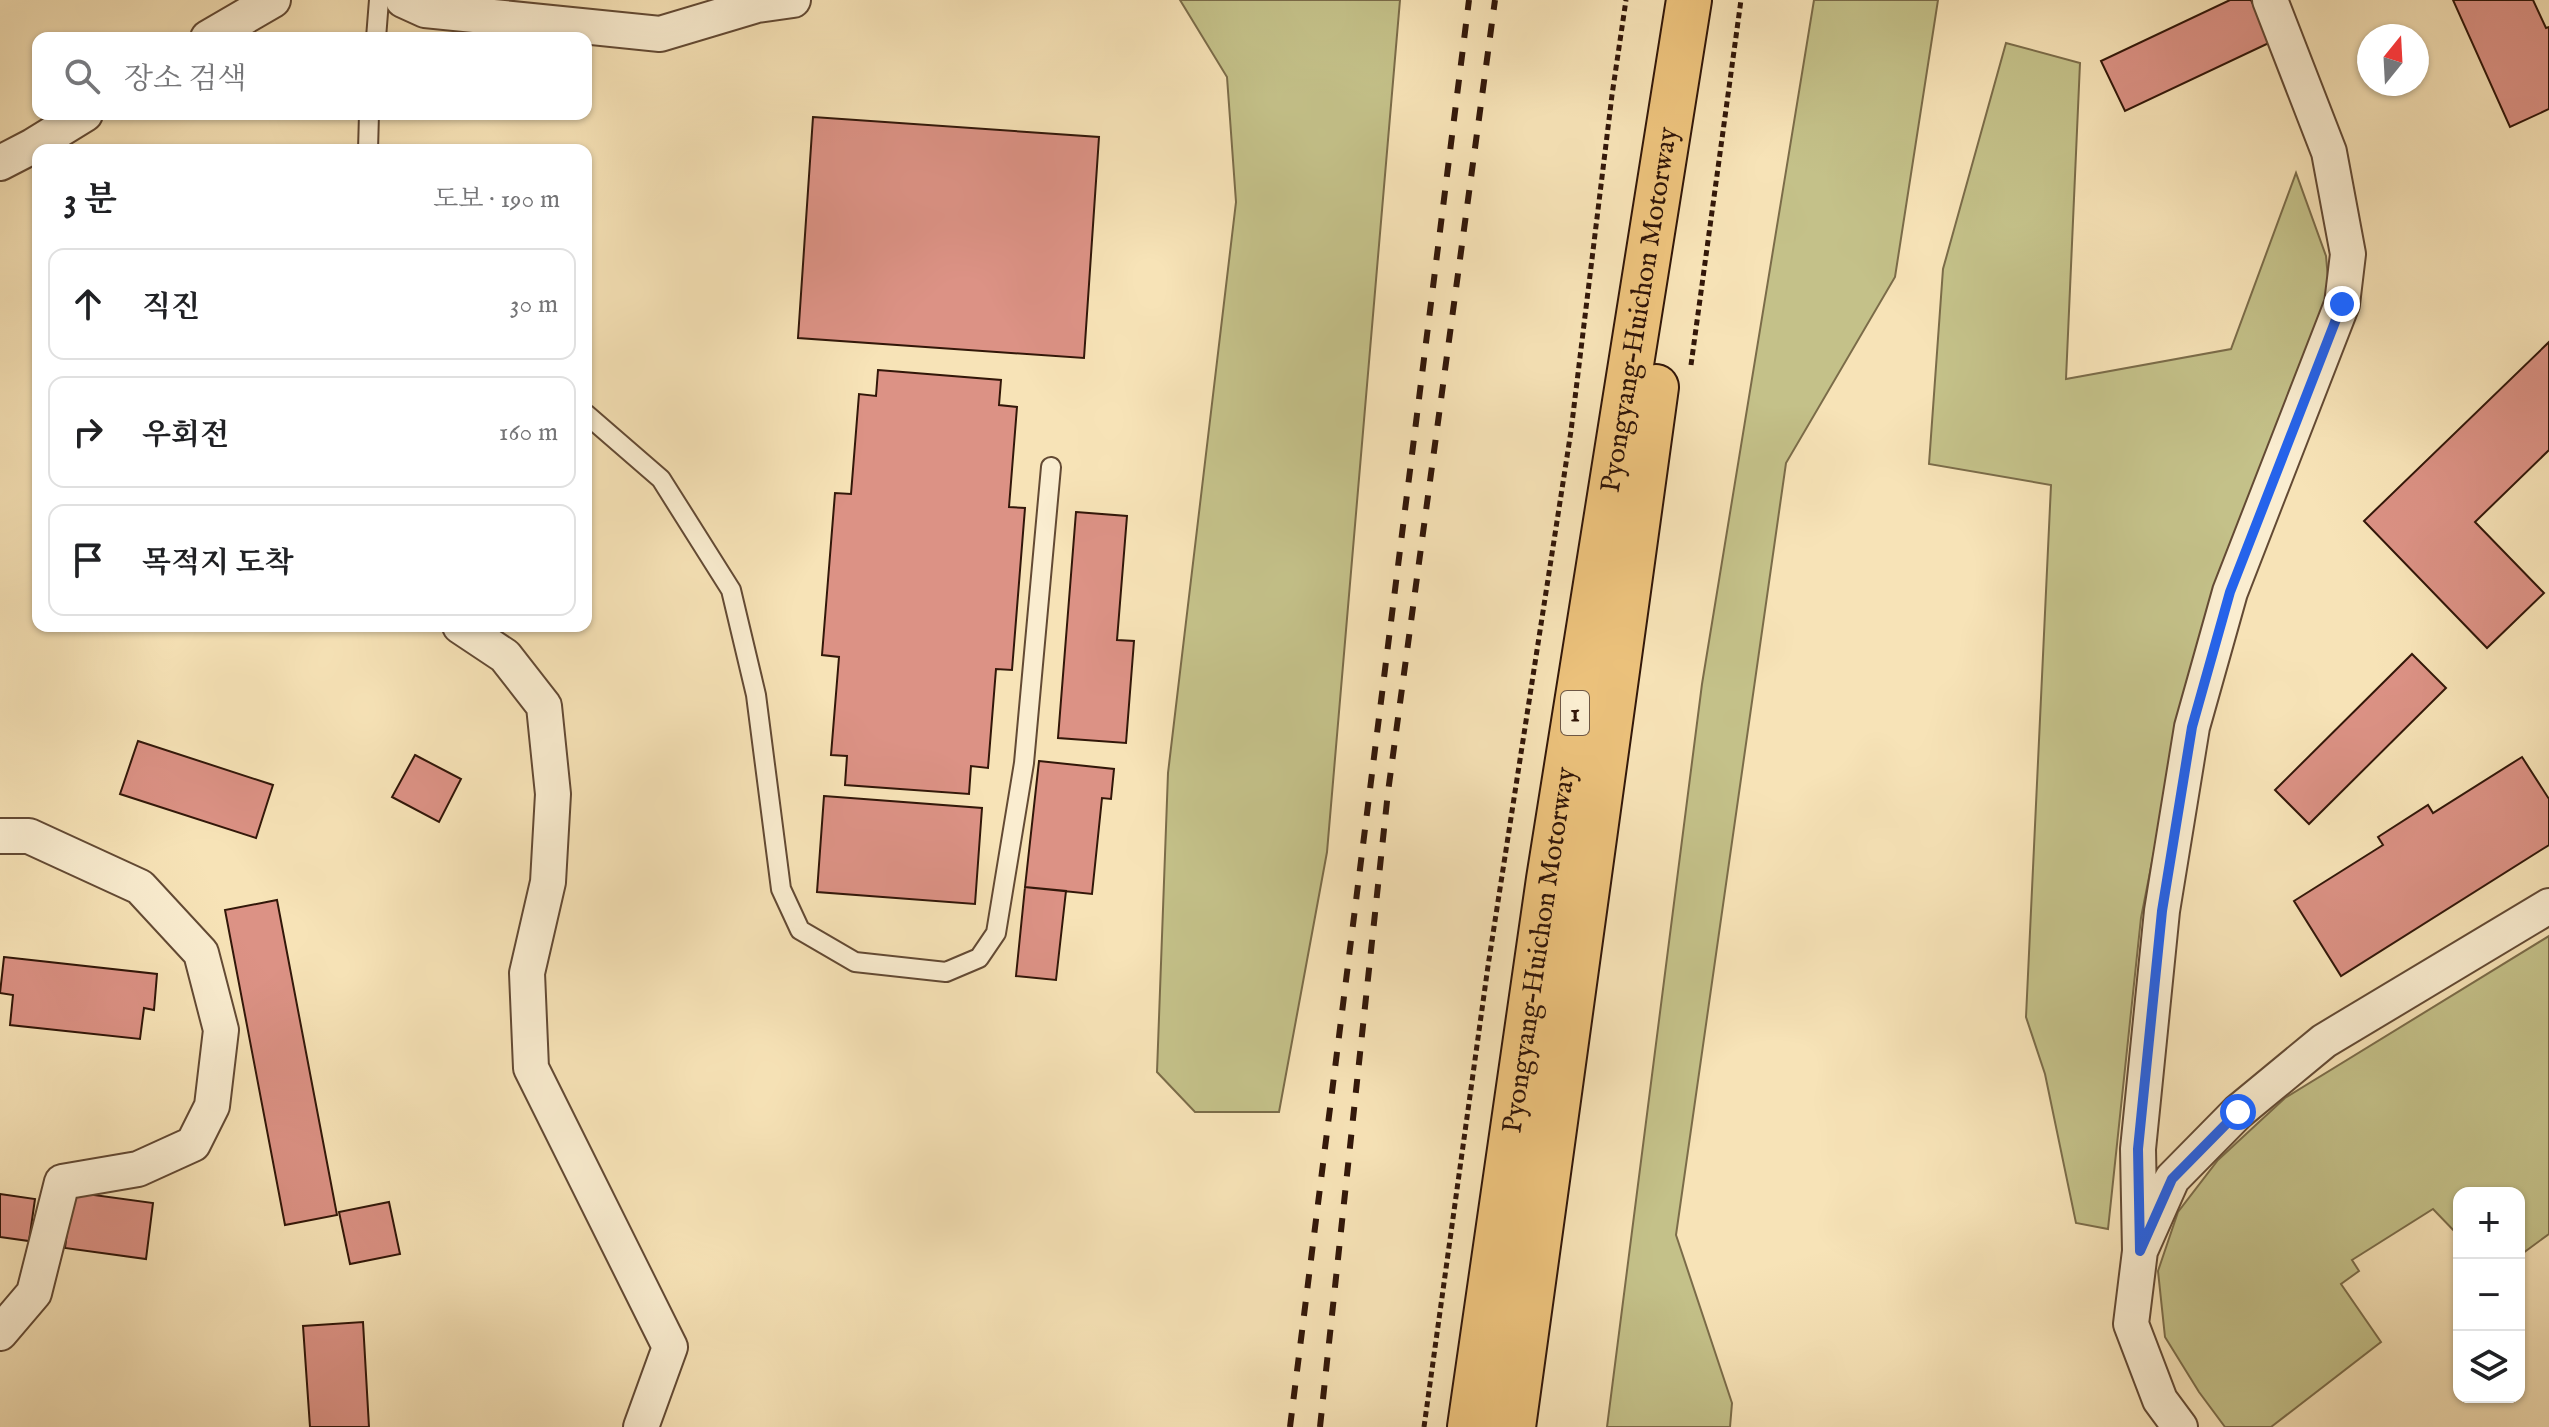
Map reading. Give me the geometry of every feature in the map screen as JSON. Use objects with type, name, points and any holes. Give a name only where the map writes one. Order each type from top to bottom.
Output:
[{"type":"highway","name":"Pyongyang–Huichon Motorway","points":[[1470,1427],[1551,863],[1689,0]]},
{"type":"highway","name":"Pyongyang–Huichon Motorway","points":[[1513,1427],[1677,234],[1714,0]]},
{"type":"street","points":[[218,32],[273,0]]},
{"type":"street","points":[[403,0],[425,10],[660,34],[752,4],[793,0]]},
{"type":"street","points":[[2180,1427],[2160,1400],[2131,1324],[2140,1251],[2138,1149],[2159,943],[2192,727],[2230,592],[2342,304],[2348,254],[2329,152],[2270,0]]},
{"type":"street","points":[[44,144],[77,120]]},
{"type":"street","points":[[0,163],[32,152]]},
{"type":"street","points":[[469,632],[505,656],[544,706],[553,794],[548,882],[527,973],[531,1068],[670,1347],[641,1427]]},
{"type":"street","points":[[0,836],[29,836],[140,887],[201,953],[221,1030],[212,1106],[193,1144],[138,1169],[62,1182],[34,1293],[0,1333]]},
{"type":"street","points":[[2140,1251],[2172,1179],[2238,1112],[2324,1041],[2549,906]]},
{"type":"lane","points":[[376,32],[379,0]]},
{"type":"lane","points":[[368,144],[369,120]]},
{"type":"lane","points":[[592,419],[661,479],[731,590],[756,695],[781,889],[800,930],[855,962],[946,972],[979,958],[996,933],[1024,763],[1051,467]]},
{"type":"path","points":[[1424,1427],[1488,966],[1571,431],[1626,0]]},
{"type":"shaded area","points":[[1180,0],[1400,0],[1327,852],[1279,1112],[1195,1112],[1157,1072],[1168,773],[1236,202],[1227,77]]},
{"type":"shaded area","points":[[1814,0],[1938,0],[1895,277],[1786,463],[1676,1235],[1732,1403],[1730,1427],[1607,1427],[1702,684]]},
{"type":"shaded area","points":[[2006,43],[2080,63],[2066,379],[2231,349],[2296,173],[2326,256],[2329,290],[2213,596],[2187,684],[2141,918],[2108,1229],[2076,1223],[2045,1074],[2026,1017],[2051,485],[1929,464],[1943,269]]},
{"type":"shaded area","points":[[2549,936],[2549,1234],[2525,1252],[2525,1187],[2453,1187],[2453,1230],[2433,1209],[2352,1260],[2359,1271],[2341,1284],[2381,1342],[2271,1427],[2225,1427],[2165,1337],[2158,1271],[2178,1212],[2218,1160],[2285,1098]]},
{"type":"building","points":[[2230,0],[2251,0],[2271,42],[2125,111],[2101,61]]},
{"type":"building","points":[[2453,0],[2533,0],[2546,28],[2549,27],[2549,109],[2510,127]]},
{"type":"building","points":[[813,117],[1099,137],[1084,358],[798,338]]},
{"type":"building","points":[[2549,342],[2549,450],[2475,522],[2544,593],[2487,648],[2364,521]]},
{"type":"building","points":[[878,370],[1001,380],[999,405],[1017,407],[1009,507],[1025,508],[1012,670],[996,669],[988,768],[971,766],[969,794],[845,785],[847,756],[831,755],[839,657],[822,655],[835,493],[851,494],[859,394],[876,396]]},
{"type":"building","points":[[1076,512],[1127,516],[1117,640],[1134,641],[1126,743],[1058,738]]},
{"type":"building","points":[[2412,654],[2446,688],[2309,824],[2275,790]]},
{"type":"building","points":[[138,741],[273,785],[256,838],[120,794]]},
{"type":"building","points":[[415,755],[461,779],[439,822],[392,797]]},
{"type":"building","points":[[2522,757],[2549,799],[2549,845],[2341,976],[2294,901],[2383,845],[2378,837],[2428,805],[2433,813]]},
{"type":"building","points":[[1039,761],[1114,769],[1111,799],[1102,798],[1092,894],[1025,887]]},
{"type":"building","points":[[824,796],[982,808],[975,904],[817,892]]},
{"type":"building","points":[[1025,887],[1066,891],[1056,980],[1016,976]]},
{"type":"building","points":[[277,900],[337,1215],[285,1225],[225,910]]},
{"type":"building","points":[[4,957],[157,974],[154,1010],[144,1008],[140,1039],[10,1025],[13,995],[0,993]]},
{"type":"building","points":[[72,1192],[153,1203],[146,1259],[65,1248]]},
{"type":"building","points":[[0,1194],[35,1199],[29,1241],[0,1237]]},
{"type":"building","points":[[389,1202],[400,1254],[350,1264],[339,1212]]},
{"type":"building","points":[[363,1322],[369,1427],[310,1427],[303,1326]]},
{"type":"railway","points":[[1290,1427],[1469,0]]},
{"type":"railway","points":[[1320,1427],[1388,792],[1495,0]]},
{"type":"route","points":[[2238,1112],[2172,1179],[2140,1251],[2138,1149],[2162,911],[2192,727],[2230,592],[2342,304]]}]
